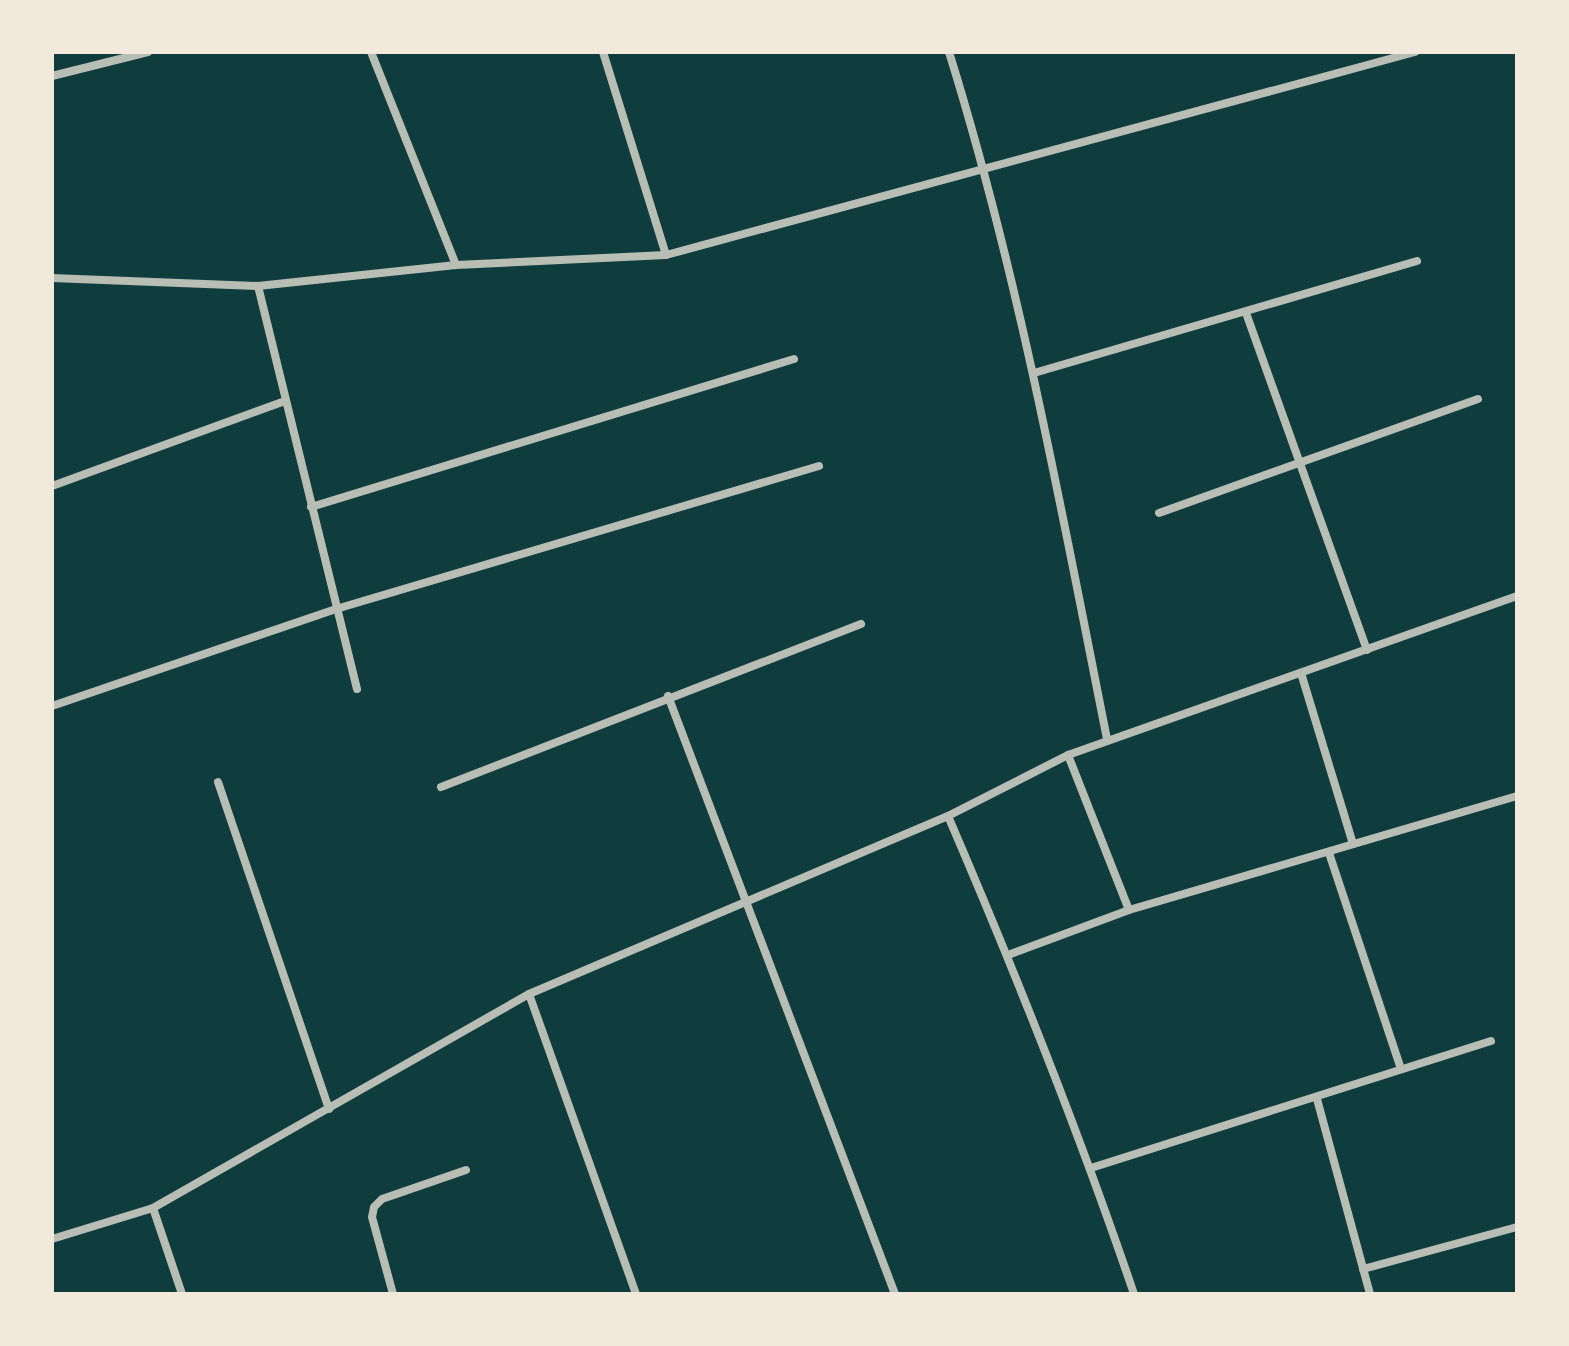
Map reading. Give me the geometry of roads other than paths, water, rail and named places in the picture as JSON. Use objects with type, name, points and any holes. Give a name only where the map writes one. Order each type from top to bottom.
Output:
[{"type":"street","points":[[52,76],[148,52]]},
{"type":"street","points":[[371,52],[456,265]]},
{"type":"street","points":[[603,52],[666,255]]},
{"type":"street","points":[[949,52],[985,168],[1034,373],[1107,739]]},
{"type":"street","points":[[52,278],[258,286],[456,265],[666,255],[1415,52]]},
{"type":"street","points":[[1034,373],[1417,261]]},
{"type":"street","points":[[258,286],[357,689]]},
{"type":"street","points":[[1246,313],[1303,464],[1367,650]]},
{"type":"street","points":[[311,507],[794,359]]},
{"type":"street","points":[[1159,513],[1478,399]]},
{"type":"street","points":[[52,486],[285,401]]},
{"type":"street","points":[[52,706],[336,609],[819,466]]},
{"type":"street","points":[[52,1239],[153,1208],[529,994],[948,816],[1068,755],[1517,596]]},
{"type":"street","points":[[441,787],[668,696],[861,624]]},
{"type":"street","points":[[1301,673],[1353,844]]},
{"type":"street","points":[[668,696],[744,903],[895,1294]]},
{"type":"street","points":[[1068,755],[1129,910]]},
{"type":"street","points":[[218,782],[329,1109]]},
{"type":"street","points":[[1008,955],[1129,910],[1517,796]]},
{"type":"street","points":[[948,816],[1008,955],[1091,1168],[1134,1294]]},
{"type":"street","points":[[1329,853],[1401,1069]]},
{"type":"street","points":[[529,994],[636,1294]]},
{"type":"street","points":[[1091,1168],[1317,1099],[1491,1041]]},
{"type":"street","points":[[1317,1099],[1370,1294]]},
{"type":"street","points":[[393,1294],[372,1217],[374,1207],[382,1199],[466,1170]]},
{"type":"street","points":[[153,1208],[182,1294]]},
{"type":"street","points":[[1363,1269],[1517,1227]]}]
